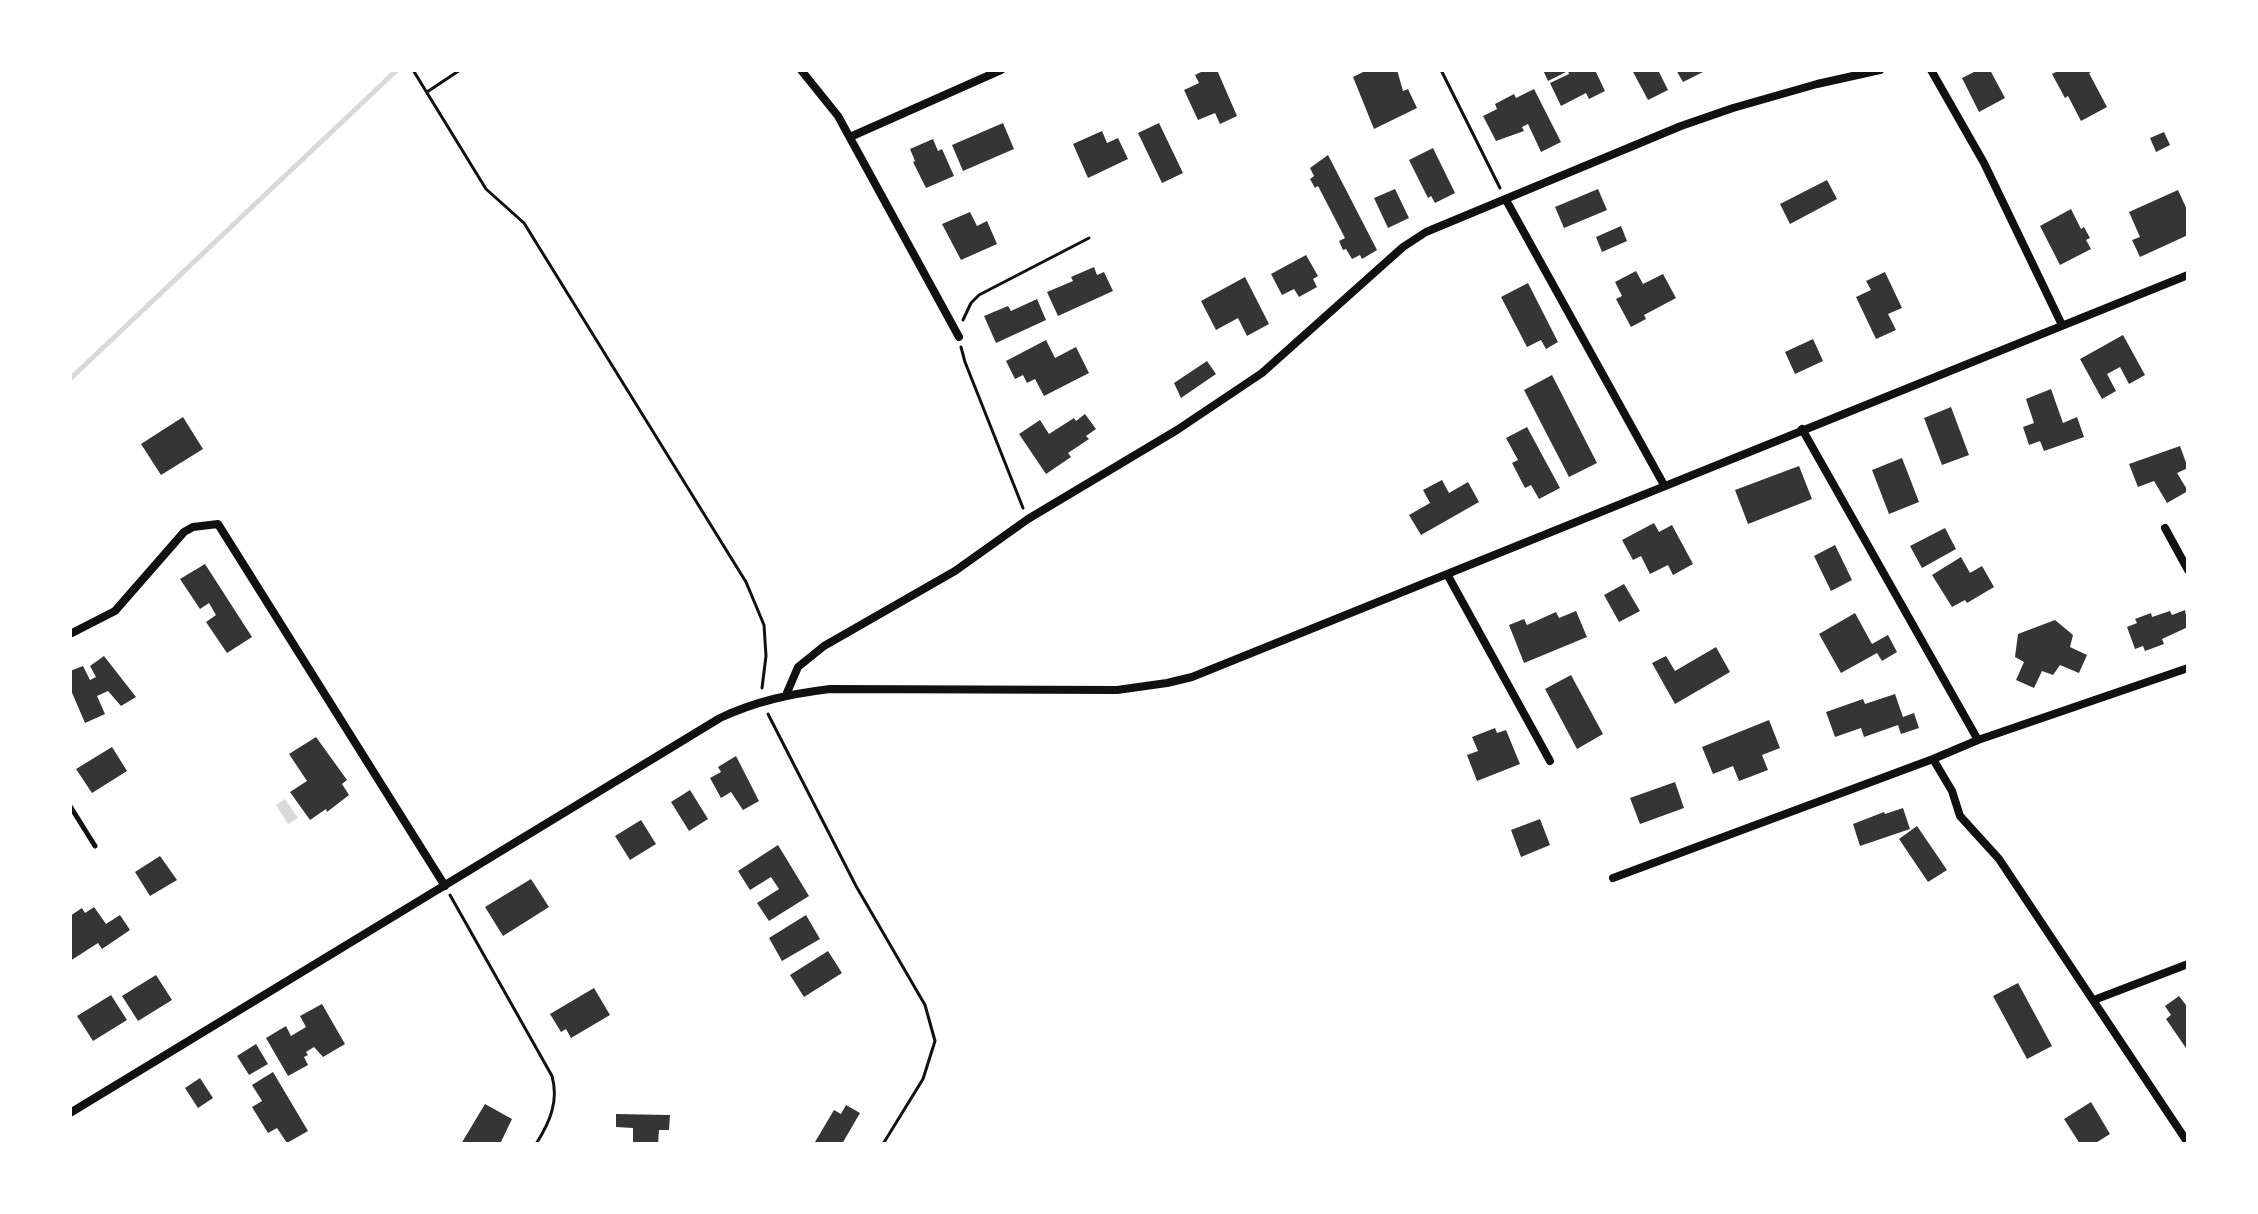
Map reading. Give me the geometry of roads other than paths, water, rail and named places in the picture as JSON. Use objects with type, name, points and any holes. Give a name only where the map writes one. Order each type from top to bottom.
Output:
[{"type":"street","points":[[801,70],[838,116],[959,337]]},
{"type":"street","points":[[850,137],[1001,70]]},
{"type":"street","points":[[786,695],[798,667],[809,657],[955,571],[1028,519],[1177,430],[1262,373],[1403,247],[1426,232],[1681,126],[1817,84],[1880,70]]},
{"type":"street","points":[[1931,70],[1984,163],[2062,325]]},
{"type":"street","points":[[1506,200],[1664,485]]},
{"type":"street","points":[[70,1113],[720,718],[761,700],[830,689],[1089,690],[1167,683],[1219,668],[2188,275]]},
{"type":"street","points":[[1802,429],[1978,740]]},
{"type":"street","points":[[70,634],[109,616],[123,604],[184,532],[193,527],[218,524],[445,886]]},
{"type":"street","points":[[2165,528],[2188,570]]},
{"type":"street","points":[[1447,574],[1550,761]]},
{"type":"street","points":[[1613,878],[1978,740],[2188,668]]},
{"type":"street","points":[[1933,759],[1952,791],[1960,816],[1999,859],[2188,1143]]},
{"type":"street","points":[[2094,1000],[2188,964]]},
{"type":"lane","points":[[70,806],[95,846]]},
{"type":"waterway","points":[[70,379],[397,70]]}]
